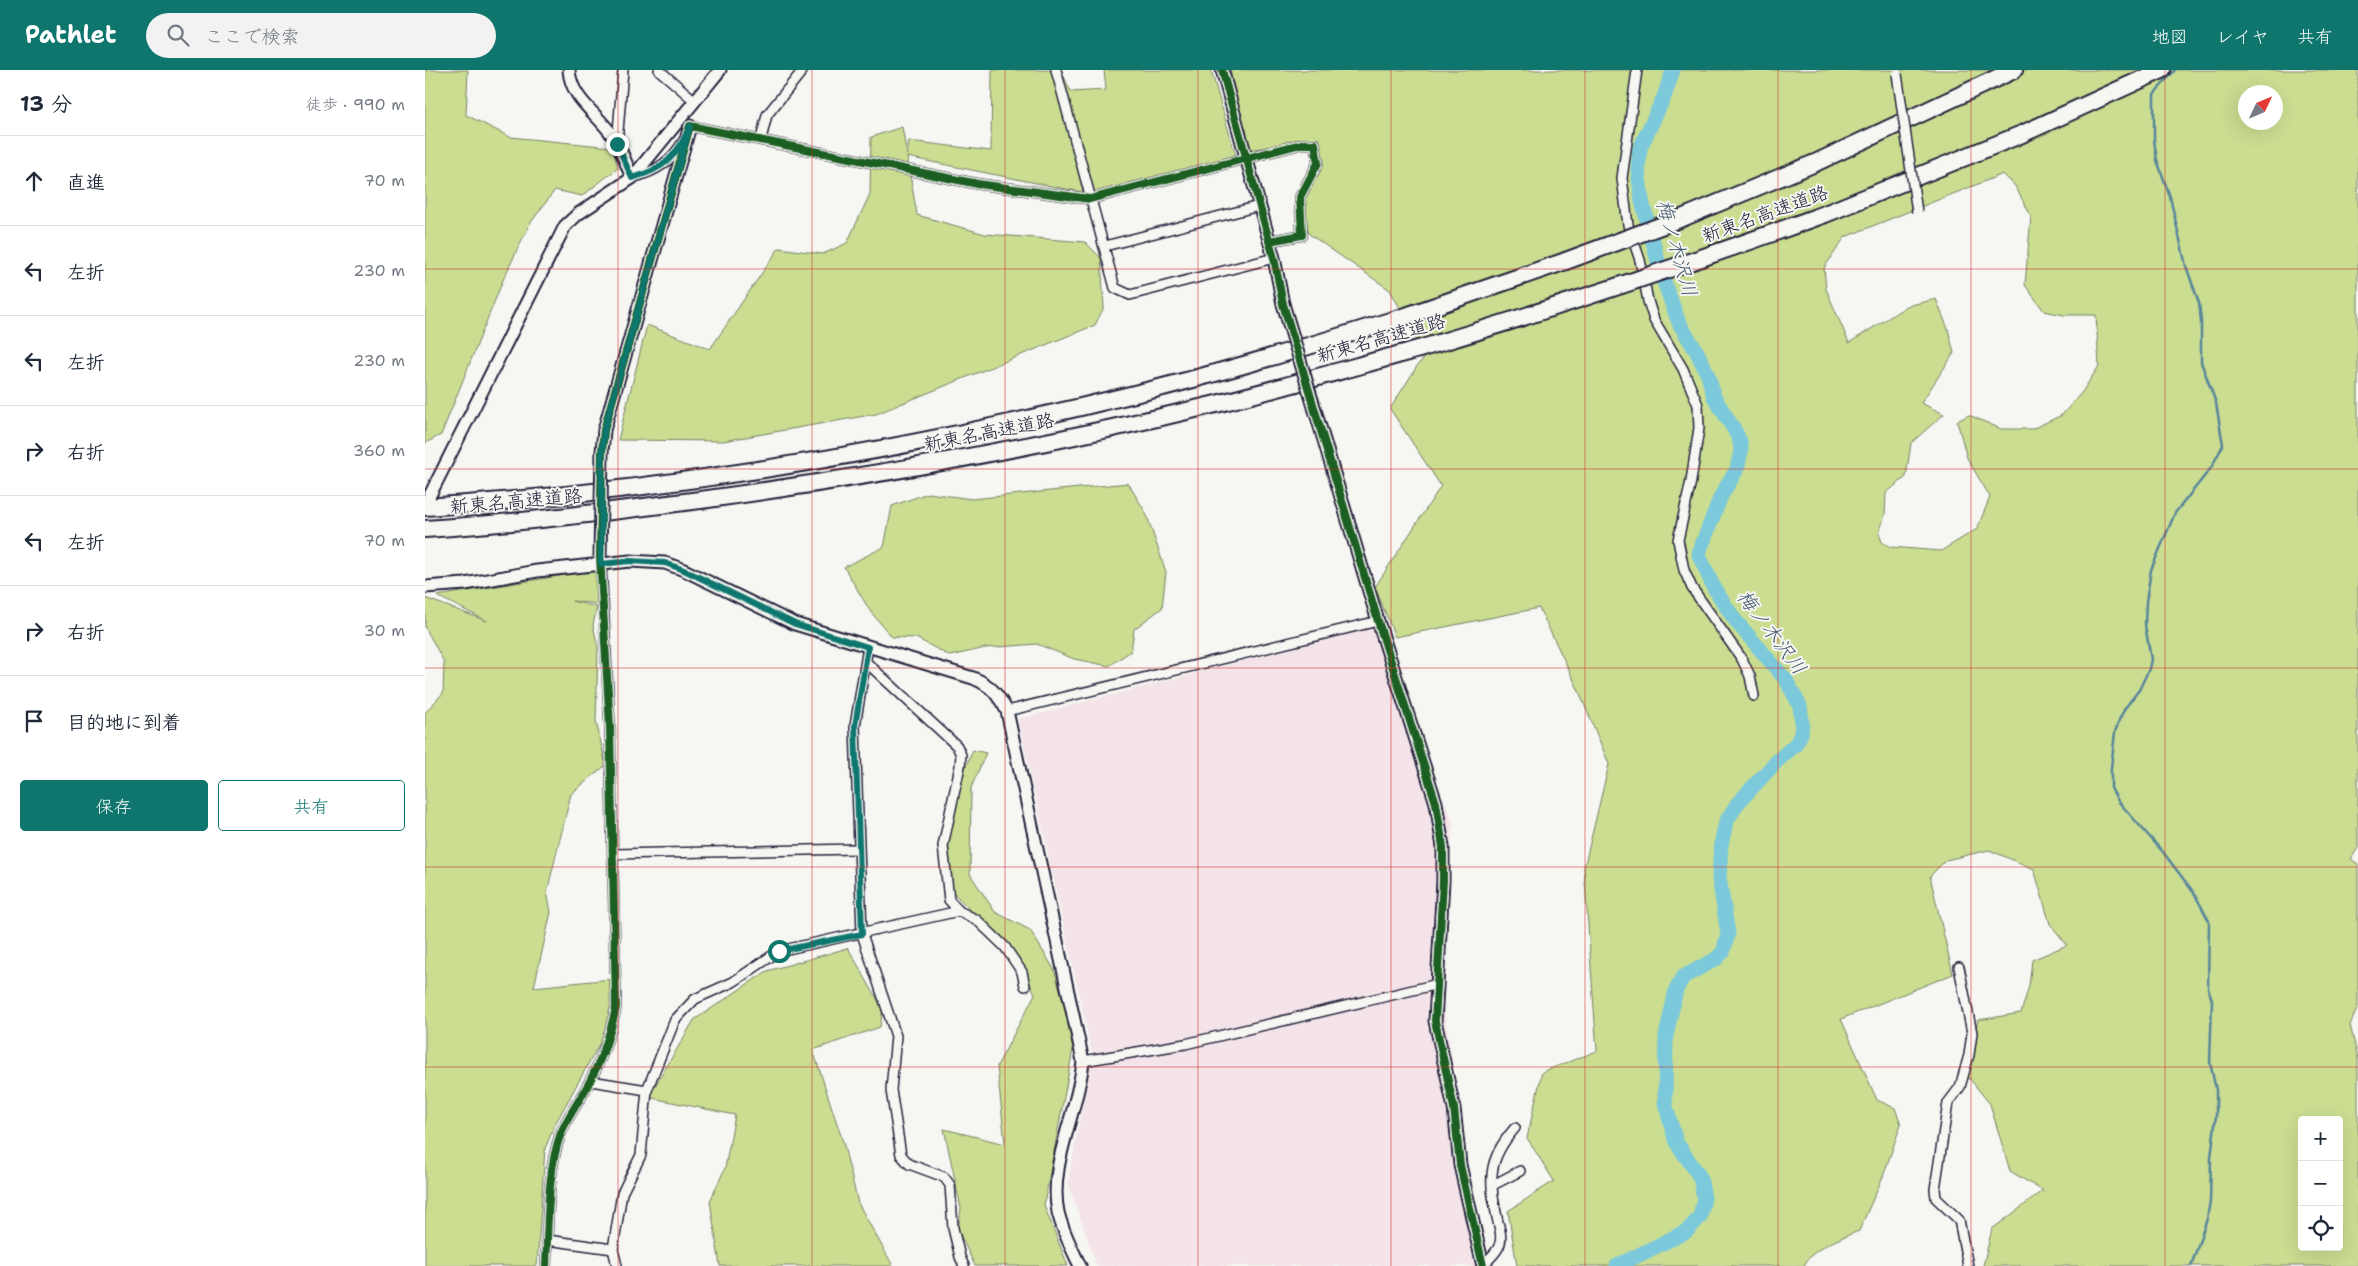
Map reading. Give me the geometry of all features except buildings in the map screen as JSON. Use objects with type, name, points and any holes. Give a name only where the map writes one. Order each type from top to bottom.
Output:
[{"type":"highway","name":"新東名高速道路","points":[[425,506],[522,501],[622,489],[826,458],[1066,411],[1278,356],[1406,316],[1645,232],[1815,163],[2013,70]]},
{"type":"highway","name":"新東名高速道路","points":[[425,529],[527,521],[832,481],[950,461],[1085,434],[1209,406],[1419,349],[1547,311],[1694,262],[1825,214],[2023,134],[2162,70]]},
{"type":"street","points":[[569,70],[574,90],[617,144],[632,178]]},
{"type":"street","points":[[617,144],[623,70]]},
{"type":"street","points":[[659,70],[695,101]]},
{"type":"street","points":[[425,506],[565,226],[578,214],[632,178],[720,70]]},
{"type":"street","points":[[761,138],[767,116],[803,70]]},
{"type":"street","points":[[1057,70],[1115,288],[1129,295],[1274,258]]},
{"type":"street","points":[[1222,70],[1245,160],[1274,258],[1283,304],[1378,622],[1436,803],[1443,856],[1435,1021],[1454,1108],[1460,1165],[1483,1266]]},
{"type":"street","points":[[1637,70],[1623,178],[1628,225],[1640,260],[1648,301],[1654,320],[1683,369],[1698,405],[1699,428],[1691,481],[1678,540],[1685,570],[1692,588],[1742,658],[1750,676],[1753,696]]},
{"type":"street","points":[[1897,74],[1917,212]]},
{"type":"street","points":[[677,123],[761,138],[978,184],[1090,199],[1301,144],[1315,144],[1319,163],[1300,197],[1302,235],[1269,241]]},
{"type":"street","points":[[632,178],[651,173],[668,162],[684,141],[690,126]]},
{"type":"street","points":[[546,1266],[555,1156],[560,1134],[571,1110],[591,1081],[610,1034],[616,1007],[610,727],[600,560],[604,430],[690,126]]},
{"type":"street","points":[[1105,246],[1259,206]]},
{"type":"street","points":[[425,587],[465,584],[600,560],[665,563],[684,570],[795,624],[985,682],[997,693],[1007,711],[1083,1061],[1082,1078],[1060,1162],[1057,1188],[1058,1212],[1080,1266]]},
{"type":"street","points":[[1007,711],[1378,622]]},
{"type":"street","points":[[868,647],[855,726],[862,934],[896,1036],[891,1090],[901,1155],[909,1164],[944,1177],[950,1184],[953,1228],[964,1266]]},
{"type":"street","points":[[867,662],[957,746],[961,755],[960,766],[943,846],[949,900],[959,911],[977,920],[1005,947],[1022,972],[1025,986]]},
{"type":"street","points":[[614,854],[858,849]]},
{"type":"street","points":[[617,1266],[613,1249],[622,1193],[641,1155],[647,1090],[673,1024],[695,999],[733,982],[779,951],[959,911]]},
{"type":"street","points":[[1959,967],[1972,1033],[1969,1055],[1960,1087],[1948,1102],[1935,1189],[1936,1198],[1959,1220],[1968,1266]]},
{"type":"street","points":[[1083,1061],[1185,1044],[1438,984]]},
{"type":"street","points":[[591,1081],[647,1090]]},
{"type":"street","points":[[1483,1266],[1499,1248],[1501,1237],[1493,1185],[1493,1161],[1497,1151],[1515,1128]]},
{"type":"street","points":[[1493,1185],[1521,1171]]},
{"type":"street","points":[[547,1240],[613,1249]]},
{"type":"shaded area","points":[[1379,626],[1453,824],[1438,967],[1482,1266],[1097,1266],[1068,1183],[1092,1053],[1018,719]]},
{"type":"green space","points":[[425,70],[468,70],[466,115],[510,137],[612,147],[618,168],[582,196],[555,190],[529,225],[503,280],[441,435],[425,443]]},
{"type":"green space","points":[[992,70],[1061,70],[1071,92],[1106,90],[1104,70],[1211,70],[1236,156],[1091,194],[907,157],[917,215],[985,234],[1085,242],[1101,258],[1104,307],[1095,325],[876,414],[723,441],[618,440],[647,325],[710,349],[779,248],[823,254],[847,243],[870,194],[871,137],[902,127],[907,155],[909,141],[991,151]]},
{"type":"green space","points":[[1230,70],[2358,70],[2358,848],[2351,859],[2358,864],[2358,1007],[2350,1025],[2358,1058],[2358,1266],[1983,1266],[1992,1229],[2043,1191],[2010,1171],[1990,1104],[1965,1073],[1978,1020],[2021,1013],[2029,986],[2032,960],[2067,945],[2050,924],[2034,869],[1989,850],[1946,860],[1930,876],[1953,974],[1841,1019],[1877,1100],[1895,1108],[1901,1124],[1884,1174],[1859,1231],[1820,1249],[1813,1254],[1804,1266],[1517,1266],[1508,1211],[1554,1181],[1527,1138],[1542,1072],[1597,1051],[1584,868],[1609,764],[1578,689],[1539,608],[1395,637],[1375,587],[1441,486],[1390,409],[1419,363],[1424,359],[1409,324],[1390,290],[1309,234],[1298,195],[1318,163],[1315,140],[1248,150]],"holes":[[[2003,174],[2015,186],[2031,216],[2025,285],[2044,311],[2064,315],[2096,315],[2099,366],[2082,392],[2062,415],[2032,429],[2001,429],[1969,415],[1957,421],[1967,458],[1990,497],[1977,529],[1941,551],[1890,547],[1882,542],[1879,533],[1885,515],[1886,493],[1906,477],[1911,443],[1944,414],[1921,403],[1954,353],[1948,329],[1936,299],[1907,306],[1849,343],[1826,289],[1824,268],[1845,237]]]},
{"type":"green space","points":[[1128,483],[1146,513],[1166,572],[1162,608],[1134,629],[1131,651],[1109,666],[1074,659],[1037,644],[986,648],[950,656],[916,638],[892,637],[870,611],[844,567],[884,547],[892,506],[928,493],[972,499]]},
{"type":"green space","points":[[595,570],[597,604],[572,601],[597,607],[593,625],[598,648],[596,721],[606,765],[571,794],[547,892],[551,912],[534,987],[611,979],[611,1005],[606,1032],[554,1126],[545,1149],[537,1266],[425,1266],[425,713],[443,693],[444,662],[425,627],[425,598],[487,621],[437,596]]},
{"type":"green space","points":[[973,750],[986,753],[971,788],[970,874],[995,912],[1030,930],[1054,969],[1067,1014],[1073,1049],[1044,1205],[1068,1266],[975,1266],[958,1230],[961,1208],[944,1129],[1005,1144],[997,1066],[1035,994],[1016,954],[958,898],[941,876],[961,777]]},
{"type":"green space","points":[[848,948],[883,1009],[880,1027],[813,1050],[843,1142],[858,1203],[893,1266],[720,1266],[710,1201],[725,1168],[735,1115],[652,1098],[651,1093],[694,1020],[767,971]]},
{"type":"waterway","name":"梅ノ木沢川","points":[[1617,1266],[1687,1231],[1700,1217],[1704,1198],[1700,1177],[1676,1142],[1665,1103],[1666,1036],[1676,990],[1683,977],[1716,959],[1723,952],[1728,934],[1719,877],[1721,845],[1726,822],[1737,804],[1776,762],[1796,744],[1801,734],[1802,722],[1800,706],[1786,680],[1735,620],[1714,588],[1699,555],[1721,496],[1737,469],[1741,451],[1740,441],[1714,397],[1708,375],[1697,352],[1679,323],[1662,276],[1642,201],[1638,170],[1640,148],[1664,97],[1673,70]]},
{"type":"waterway","points":[[2175,70],[2154,94],[2154,140],[2157,160],[2170,197],[2186,266],[2199,303],[2201,362],[2216,403],[2223,445],[2211,468],[2175,513],[2151,570],[2146,602],[2145,625],[2151,659],[2149,669],[2139,690],[2125,708],[2115,732],[2111,788],[2118,801],[2163,852],[2194,893],[2209,921],[2208,988],[2212,1000],[2210,1062],[2216,1090],[2216,1116],[2211,1157],[2210,1201],[2207,1219],[2191,1266]]},
{"type":"cycle path","points":[[1222,70],[1274,258],[1283,304],[1378,621],[1436,803],[1443,847],[1443,881],[1435,1021],[1454,1108],[1460,1165],[1483,1266]]},
{"type":"cycle path","points":[[546,1266],[549,1198],[556,1147],[564,1126],[599,1062],[609,1035],[616,1007],[610,727],[600,557],[604,430],[690,126],[978,184],[1090,199],[1301,144],[1315,144],[1318,163],[1300,197],[1302,235],[1269,241]]},
{"type":"route","points":[[617,144],[632,178],[651,173],[668,162],[684,141],[690,126],[604,430],[602,452],[601,564],[630,561],[665,563],[684,570],[795,624],[868,647],[855,726],[862,934],[779,951]]}]
